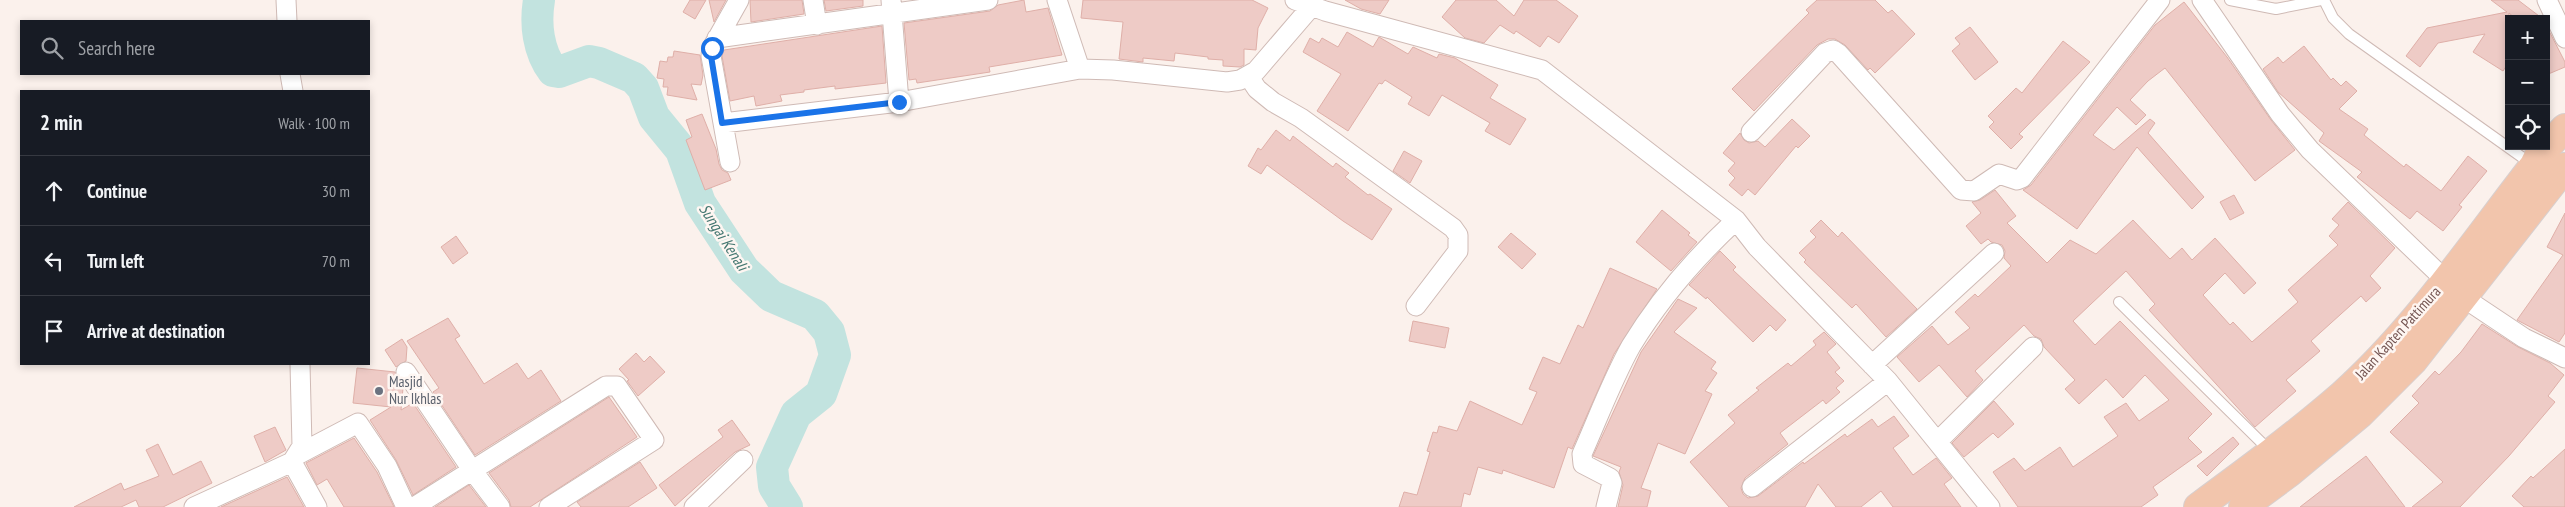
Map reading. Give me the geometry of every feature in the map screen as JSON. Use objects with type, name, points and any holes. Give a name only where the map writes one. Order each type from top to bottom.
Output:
[{"type":"main road","name":"Jalan Kapten Pattimura","points":[[2243,507],[2289,473],[2360,414],[2413,361],[2454,290],[2539,155],[2565,128]]},
{"type":"main road","name":"Jalan Kapten Pattimura","points":[[2198,507],[2271,453],[2342,394],[2392,344],[2454,290],[2565,167]]},
{"type":"street","points":[[286,0],[287,20]]},
{"type":"street","points":[[730,162],[711,56],[717,38],[739,0]]},
{"type":"street","points":[[814,0],[817,25]]},
{"type":"street","points":[[1057,0],[1080,69]]},
{"type":"street","points":[[1751,132],[1825,53],[1833,50],[1839,54],[1961,190],[1974,190],[1996,174],[2017,180],[2022,178],[2160,0]]},
{"type":"street","points":[[2202,0],[2280,114],[2310,150],[2454,290],[2524,338],[2565,358]]},
{"type":"street","points":[[2547,0],[2565,38]]},
{"type":"street","points":[[717,38],[817,25],[892,7],[977,1]]},
{"type":"street","points":[[722,123],[899,102],[1080,69],[1113,70],[1235,82],[1249,76],[1316,4],[1542,70],[1736,220],[1757,248],[1888,381],[1990,507]]},
{"type":"street","points":[[892,7],[899,102]]},
{"type":"street","points":[[290,75],[292,90]]},
{"type":"street","points":[[1249,76],[1257,89],[1273,102],[1301,118],[1454,228],[1458,235],[1458,251],[1416,306]]},
{"type":"street","points":[[1606,507],[1612,483],[1610,478],[1583,464],[1582,454],[1630,347],[1657,306],[1716,238],[1736,220]]},
{"type":"street","points":[[1872,365],[1994,253]]},
{"type":"street","points":[[1938,441],[2033,347]]},
{"type":"street","points":[[300,365],[303,438],[296,458],[317,507]]},
{"type":"street","points":[[406,372],[472,470],[500,507]]},
{"type":"street","points":[[1752,487],[1888,381]]},
{"type":"street","points":[[414,507],[606,386],[617,386],[654,440],[549,507]]},
{"type":"street","points":[[194,507],[220,502],[358,424],[387,466],[406,507]]},
{"type":"street","points":[[694,507],[743,460]]},
{"type":"lane","points":[[2230,0],[2276,9],[2322,0],[2333,18],[2349,34],[2534,165]]},
{"type":"lane","points":[[2119,302],[2271,453]]},
{"type":"building","points":[[690,0],[706,0],[695,19],[683,12]]},
{"type":"building","points":[[709,0],[726,0],[714,22]]},
{"type":"building","points":[[750,0],[802,0],[804,14],[751,22]]},
{"type":"building","points":[[824,0],[863,0],[863,6],[826,11]]},
{"type":"building","points":[[1024,0],[1026,12],[1048,8],[1062,55],[989,67],[990,72],[917,83],[916,79],[909,80],[904,23],[990,11],[998,5]]},
{"type":"building","points":[[1083,0],[1252,0],[1268,8],[1258,28],[1256,50],[1244,49],[1244,65],[1240,67],[1223,66],[1223,60],[1175,53],[1174,61],[1143,58],[1143,62],[1119,59],[1123,22],[1081,18]]},
{"type":"building","points":[[1345,0],[1389,0],[1380,14],[1361,9]]},
{"type":"building","points":[[1456,0],[1496,0],[1514,16],[1524,0],[1556,0],[1578,16],[1559,43],[1548,36],[1540,47],[1516,31],[1514,34],[1500,25],[1484,43],[1465,38],[1442,17]]},
{"type":"building","points":[[1817,0],[1875,0],[1888,13],[1892,10],[1915,34],[1875,73],[1870,68],[1868,70],[1845,45],[1835,39],[1828,39],[1817,45],[1754,111],[1732,89],[1809,13],[1806,10]]},
{"type":"building","points":[[2491,0],[2518,0],[2538,15],[2511,15],[2509,13],[2509,15],[2505,15],[2505,68],[2503,71],[2473,52],[2485,34],[2438,43],[2420,67],[2406,56],[2427,28],[2507,12]]},
{"type":"building","points":[[2184,2],[2295,150],[2255,181],[2165,68],[2148,81],[2130,100],[2146,115],[2136,125],[2117,107],[2093,135],[2114,150],[2150,119],[2155,123],[2148,133],[2204,197],[2192,209],[2137,147],[2077,229],[2023,190],[2031,185],[2155,25]]},
{"type":"building","points":[[882,26],[886,83],[835,89],[835,86],[804,90],[804,92],[780,95],[782,101],[756,106],[754,96],[730,101],[722,56],[724,50]]},
{"type":"building","points":[[1970,27],[1998,62],[1975,80],[1952,51],[1960,44],[1955,38]]},
{"type":"building","points":[[1347,32],[1373,47],[1379,37],[1408,54],[1413,47],[1437,58],[1439,54],[1455,58],[1498,85],[1490,98],[1526,119],[1510,145],[1485,131],[1490,123],[1442,95],[1429,116],[1408,104],[1412,97],[1385,80],[1382,84],[1379,83],[1348,131],[1317,111],[1341,74],[1303,52],[1310,38],[1319,43],[1322,38],[1338,47]]},
{"type":"building","points":[[2550,33],[2565,62],[2565,67],[2550,73]]},
{"type":"building","points":[[2063,41],[2090,62],[2019,134],[2023,137],[2011,149],[1989,127],[1994,122],[1988,116],[2016,88],[2022,93]]},
{"type":"building","points":[[2304,46],[2331,80],[2333,78],[2341,86],[2346,81],[2357,91],[2339,109],[2368,129],[2364,135],[2404,167],[2406,164],[2441,191],[2468,156],[2487,171],[2459,205],[2462,207],[2443,231],[2417,211],[2410,219],[2357,177],[2362,172],[2319,141],[2324,133],[2278,92],[2263,69],[2278,57],[2283,63]]},
{"type":"building","points":[[674,51],[700,55],[703,75],[701,85],[691,84],[697,100],[667,95],[668,87],[663,87],[664,79],[657,78],[660,61],[667,62],[668,57],[673,57]]},
{"type":"building","points":[[702,114],[716,149],[719,164],[722,170],[728,173],[731,180],[705,190],[686,140],[692,137],[686,120]]},
{"type":"building","points":[[1792,119],[1810,136],[1798,148],[1796,146],[1755,195],[1748,189],[1742,196],[1729,185],[1735,178],[1728,171],[1735,163],[1723,153],[1740,133],[1744,140],[1749,143],[1758,141],[1765,147]]},
{"type":"building","points":[[1276,130],[1290,141],[1293,136],[1333,167],[1336,163],[1349,173],[1345,177],[1368,195],[1370,194],[1392,209],[1372,240],[1267,165],[1261,174],[1248,166],[1258,148],[1261,150]]},
{"type":"building","points":[[1404,151],[1422,161],[1410,183],[1393,171]]},
{"type":"building","points":[[1995,190],[2016,216],[2007,223],[2047,263],[2070,240],[2096,254],[2133,220],[2170,259],[2182,248],[2192,260],[2215,238],[2256,283],[2244,294],[2225,273],[2203,295],[2230,325],[2233,322],[2252,342],[2298,302],[2288,290],[2338,245],[2329,236],[2339,225],[2332,219],[2348,202],[2395,248],[2370,276],[2381,288],[2366,302],[2361,296],[2311,341],[2320,351],[2286,380],[2296,391],[2255,427],[2149,310],[2155,304],[2126,271],[2073,321],[2095,345],[2120,321],[2212,414],[2188,438],[2202,452],[2153,487],[2158,495],[2141,507],[2018,507],[1993,472],[2014,458],[2025,471],[2060,447],[2073,467],[2118,436],[2104,417],[2126,403],[2139,421],[2169,400],[2145,375],[2123,398],[2106,379],[2079,404],[2065,389],[2075,380],[2044,347],[2041,339],[2034,336],[2024,325],[1975,371],[1983,380],[1967,397],[1939,365],[1919,382],[1897,357],[1932,326],[1948,345],[1970,328],[1955,312],[1975,294],[1978,297],[2011,266],[2004,258],[2005,251],[2002,245],[1991,242],[1988,239],[1981,244],[1966,226],[1981,213],[1972,202],[1980,200]]},
{"type":"building","points":[[2234,195],[2244,213],[2230,220],[2220,202]]},
{"type":"building","points":[[1662,210],[1690,233],[1688,235],[1697,242],[1671,271],[1636,242]]},
{"type":"building","points":[[2565,213],[2565,333],[2559,342],[2517,320],[2563,255],[2547,247]]},
{"type":"building","points":[[1821,220],[1838,237],[1842,232],[1917,309],[1886,337],[1856,304],[1852,308],[1804,262],[1806,260],[1799,253],[1816,237],[1810,231]]},
{"type":"building","points":[[1511,233],[1536,254],[1522,269],[1498,247]]},
{"type":"building","points":[[456,236],[468,253],[453,264],[441,247]]},
{"type":"building","points":[[1720,251],[1736,267],[1733,270],[1786,320],[1776,331],[1770,325],[1753,342],[1707,297],[1706,299],[1689,285]]},
{"type":"building","points":[[1610,268],[1657,289],[1614,354],[1572,449],[1568,447],[1554,488],[1503,470],[1502,474],[1478,467],[1470,495],[1464,493],[1461,507],[1399,507],[1404,492],[1417,495],[1430,452],[1427,451],[1433,432],[1437,433],[1439,426],[1457,431],[1470,401],[1522,425],[1537,392],[1529,389],[1543,357],[1560,364],[1578,325],[1583,328]]},
{"type":"building","points":[[1678,299],[1697,308],[1674,332],[1716,362],[1711,369],[1717,373],[1705,391],[1712,394],[1685,454],[1658,443],[1641,488],[1651,491],[1647,507],[1618,507],[1623,485],[1619,472],[1621,467],[1593,456],[1641,352]]},
{"type":"building","points":[[448,318],[460,336],[455,339],[484,384],[517,363],[528,379],[541,370],[561,401],[475,455],[433,392],[439,388],[407,341]]},
{"type":"building","points":[[1413,321],[1449,328],[1445,348],[1409,341]]},
{"type":"building","points":[[2482,324],[2518,347],[2550,363],[2564,375],[2548,396],[2555,402],[2509,456],[2460,507],[2412,507],[2443,482],[2390,432],[2419,403],[2412,396],[2435,371],[2439,375],[2461,352]]},
{"type":"building","points":[[1824,332],[1836,344],[1827,352],[1840,368],[1835,372],[1844,381],[1836,388],[1840,392],[1826,404],[1823,400],[1780,433],[1788,444],[1745,478],[1741,488],[1743,494],[1748,498],[1758,496],[1803,462],[1804,464],[1845,434],[1847,437],[1872,419],[1878,427],[1894,416],[1909,436],[1893,448],[1913,475],[1936,458],[1952,478],[1944,484],[1961,507],[1893,507],[1881,491],[1861,507],[1836,507],[1818,484],[1805,507],[1729,507],[1690,462],[1735,423],[1728,415],[1759,390],[1756,388],[1788,363],[1791,366],[1816,345],[1813,341]]},
{"type":"building","points":[[402,339],[407,347],[406,361],[396,367],[385,350]]},
{"type":"building","points":[[636,353],[644,362],[650,356],[665,372],[638,396],[627,381],[629,380],[619,369]]},
{"type":"building","points":[[357,368],[395,372],[403,388],[401,410],[413,403],[456,467],[413,495],[396,460],[370,420],[391,407],[353,403]]},
{"type":"building","points":[[609,397],[637,437],[530,507],[511,507],[509,500],[489,473]]},
{"type":"building","points":[[1994,401],[2014,424],[1998,438],[1993,433],[1964,457],[1952,443]]},
{"type":"building","points":[[732,420],[750,445],[735,452],[675,506],[659,485],[723,437],[718,430]]},
{"type":"building","points":[[275,427],[286,450],[265,462],[254,436]]},
{"type":"building","points":[[2233,437],[2239,444],[2207,476],[2197,466]]},
{"type":"building","points":[[354,438],[377,472],[394,507],[344,507],[327,479],[317,485],[306,463]]},
{"type":"building","points":[[158,444],[173,475],[201,461],[212,483],[163,507],[139,507],[136,500],[121,507],[74,507],[121,483],[124,490],[159,476],[146,450]]},
{"type":"building","points":[[2565,449],[2565,507],[2524,507],[2512,496],[2531,476],[2533,478]]},
{"type":"building","points":[[2366,456],[2405,507],[2300,507]]},
{"type":"building","points":[[640,462],[657,488],[628,507],[581,507],[577,502]]},
{"type":"building","points":[[287,477],[304,507],[221,507]]},
{"type":"building","points":[[469,485],[486,507],[435,507]]},
{"type":"waterway","name":"Sungai Kenali","points":[[539,0],[537,18],[539,37],[544,55],[553,71],[559,72],[589,61],[599,63],[634,78],[643,88],[654,117],[681,150],[700,203],[744,270],[771,296],[815,315],[829,332],[835,355],[821,394],[796,414],[772,467],[774,486],[787,507]]},
{"type":"place","name":"Masjid Nur Ikhlas","points":[[379,391]]},
{"type":"route","points":[[712,48],[711,56],[722,123],[899,102]]}]
